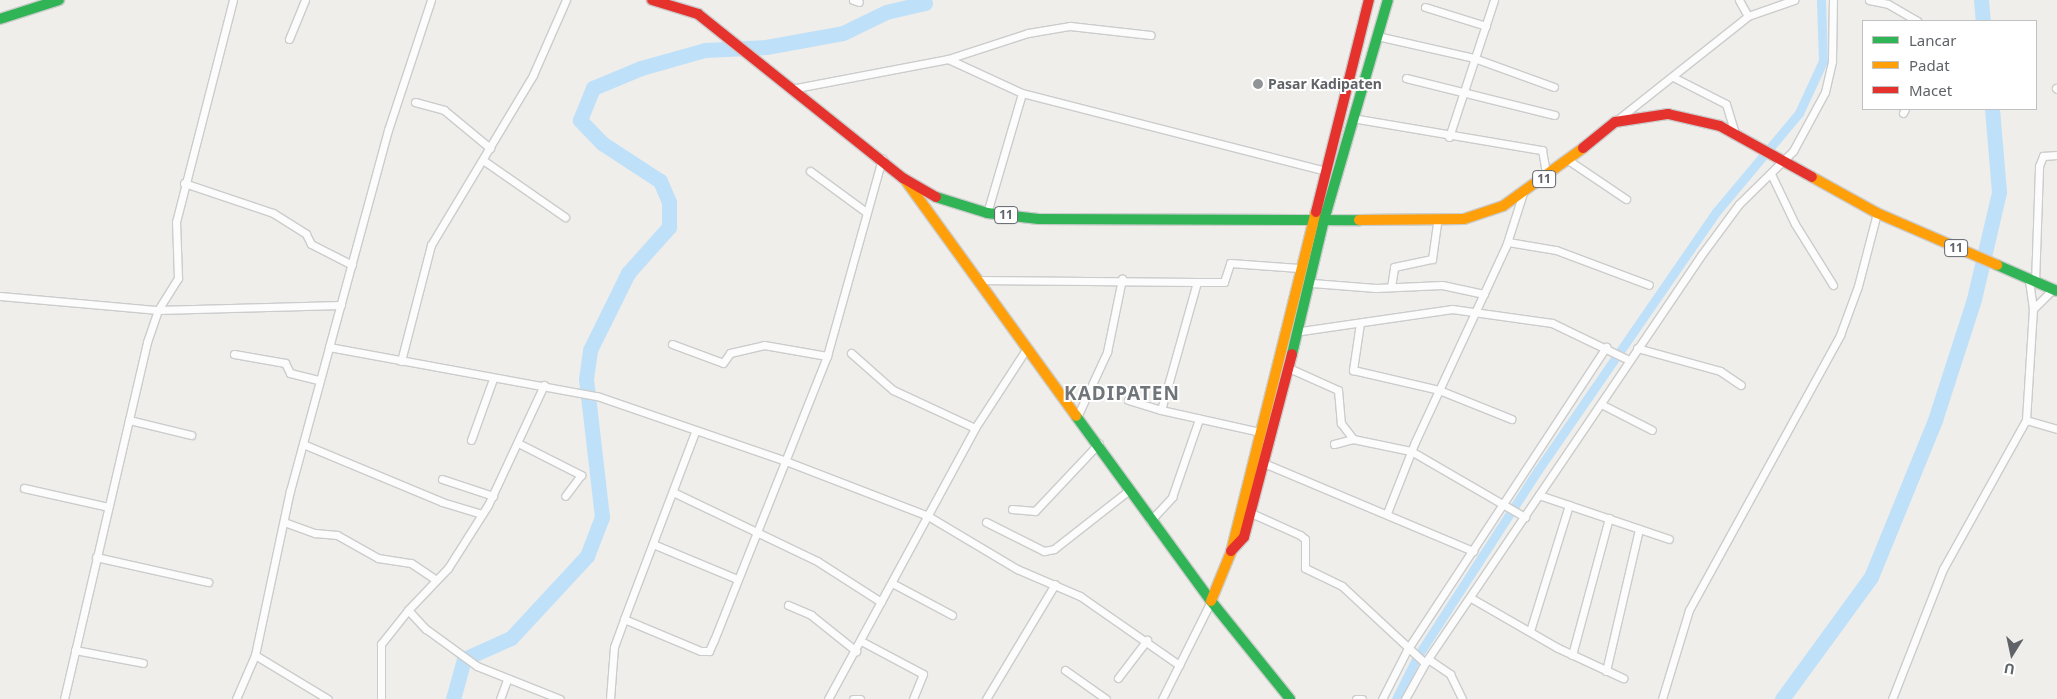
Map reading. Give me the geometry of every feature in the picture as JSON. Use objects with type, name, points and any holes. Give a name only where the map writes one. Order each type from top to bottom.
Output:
[{"type":"main road","points":[[0,19],[59,0]]},
{"type":"main road","name":"11","points":[[652,0],[670,3],[698,14],[720,30],[749,59],[791,89],[904,178],[941,200],[987,213],[1039,219],[1436,222],[1490,213],[1547,176],[1615,122],[1668,114],[1699,119],[1735,134],[1877,213],[2015,275],[2055,290]]},
{"type":"main road","points":[[1211,601],[1230,552],[1299,268],[1326,171],[1369,0]]},
{"type":"main road","points":[[1230,552],[1244,537],[1266,464],[1301,331],[1324,220],[1352,118],[1388,0]]},
{"type":"main road","points":[[904,178],[1077,417],[1099,443],[1128,491],[1150,522],[1290,699]]},
{"type":"street","points":[[64,699],[129,420],[158,310],[178,278],[176,222],[184,183],[233,0]]},
{"type":"street","points":[[289,39],[305,0]]},
{"type":"street","points":[[236,699],[255,655],[318,380],[352,265],[388,130],[431,0]]},
{"type":"street","points":[[401,361],[431,245],[533,75],[566,0]]},
{"type":"street","points":[[1449,136],[1494,0]]},
{"type":"street","points":[[1739,0],[1748,16]]},
{"type":"street","points":[[1615,122],[1675,78],[1748,16],[1794,0]]},
{"type":"street","points":[[1405,699],[1424,661],[1472,598],[1523,517],[1601,404],[1628,358],[1740,204],[1771,174],[1825,92],[1832,61],[1833,0]]},
{"type":"street","points":[[1869,0],[1893,6],[1916,20]]},
{"type":"street","points":[[1425,7],[1486,26]]},
{"type":"street","points":[[791,89],[948,59],[1028,33],[1070,26],[1150,35]]},
{"type":"street","points":[[1377,36],[1474,58],[1554,87]]},
{"type":"street","points":[[948,59],[1022,92],[1326,171]]},
{"type":"street","points":[[1406,78],[1462,94],[1554,115]]},
{"type":"street","points":[[1675,78],[1726,104],[1732,112],[1735,134]]},
{"type":"street","points":[[987,213],[1022,92]]},
{"type":"street","points":[[415,102],[444,110],[490,148]]},
{"type":"street","points":[[1352,118],[1449,136],[1542,150],[1547,176]]},
{"type":"street","points":[[1892,699],[1943,568],[2026,420],[2039,166],[2043,156],[2057,155]]},
{"type":"street","points":[[624,619],[706,652],[827,356],[882,159]]},
{"type":"street","points":[[483,160],[565,217]]},
{"type":"street","points":[[1568,160],[1626,199]]},
{"type":"street","points":[[810,171],[866,212]]},
{"type":"street","points":[[1771,174],[1833,286]]},
{"type":"street","points":[[184,183],[273,213],[306,234],[311,244],[352,265]]},
{"type":"street","points":[[1387,513],[1439,390],[1508,242],[1523,192]]},
{"type":"street","points":[[1662,699],[1689,610],[1840,335],[1858,286],[1877,213]]},
{"type":"street","points":[[1391,287],[1394,267],[1432,259],[1436,222]]},
{"type":"street","points":[[1508,242],[1556,250],[1649,285]]},
{"type":"street","points":[[977,280],[1122,279],[1224,282],[1230,263],[1299,268]]},
{"type":"street","points":[[1077,417],[1107,352],[1122,279]]},
{"type":"street","points":[[1161,410],[1197,282]]},
{"type":"street","points":[[1312,283],[1391,287],[1442,285],[1484,294]]},
{"type":"street","points":[[2033,309],[2055,290]]},
{"type":"street","points":[[0,296],[158,310],[340,305]]},
{"type":"street","points":[[1301,331],[1360,323],[1437,309],[1552,323],[1628,358]]},
{"type":"street","points":[[1360,323],[1353,370],[1439,390],[1511,419]]},
{"type":"street","points":[[672,344],[723,363],[730,353],[764,345],[827,356]]},
{"type":"street","points":[[329,347],[493,379],[544,385],[597,396],[695,432],[783,460],[928,516],[1017,569],[1055,584],[1147,640],[1179,664]]},
{"type":"street","points":[[1382,699],[1409,652],[1473,551],[1607,347]]},
{"type":"street","points":[[828,699],[856,651],[975,428],[1027,348]]},
{"type":"street","points":[[1637,348],[1720,371],[1741,385]]},
{"type":"street","points":[[851,353],[893,390],[975,428]]},
{"type":"street","points":[[234,354],[284,363],[290,373],[318,380]]},
{"type":"street","points":[[1291,369],[1338,390],[1341,423],[1353,438]]},
{"type":"street","points":[[471,440],[493,379]]},
{"type":"street","points":[[381,699],[381,644],[408,610],[436,580],[482,514],[518,443],[544,385]]},
{"type":"street","points":[[1128,400],[1161,410],[1260,432]]},
{"type":"street","points":[[1601,404],[1652,430]]},
{"type":"street","points":[[1150,522],[1172,497],[1200,418]]},
{"type":"street","points":[[129,420],[191,435]]},
{"type":"street","points":[[2026,420],[2057,429]]},
{"type":"street","points":[[610,699],[614,648],[695,432]]},
{"type":"street","points":[[1334,444],[1353,438],[1412,451],[1523,517]]},
{"type":"street","points":[[518,443],[581,476],[565,496]]},
{"type":"street","points":[[1012,509],[1035,511],[1099,443]]},
{"type":"street","points":[[303,444],[442,502],[482,514]]},
{"type":"street","points":[[1266,464],[1387,513],[1473,551]]},
{"type":"street","points":[[442,480],[492,496]]},
{"type":"street","points":[[24,488],[108,507]]},
{"type":"street","points":[[986,522],[1044,551],[1054,549],[1128,491]]},
{"type":"street","points":[[673,492],[755,533],[817,561],[881,602]]},
{"type":"street","points":[[1539,495],[1669,539]]},
{"type":"street","points":[[1530,630],[1569,505]]},
{"type":"street","points":[[1251,513],[1305,539],[1305,568],[1342,586],[1409,652],[1450,674],[1462,699]]},
{"type":"street","points":[[1572,655],[1609,518]]},
{"type":"street","points":[[284,522],[315,533],[338,535],[378,558],[411,562],[436,580]]},
{"type":"street","points":[[1606,671],[1639,529]]},
{"type":"street","points":[[653,544],[737,579]]},
{"type":"street","points":[[96,557],[208,582]]},
{"type":"street","points":[[892,583],[952,615]]},
{"type":"street","points":[[986,699],[1055,584]]},
{"type":"street","points":[[1472,598],[1572,655],[1623,678]]},
{"type":"street","points":[[1162,699],[1211,601]]},
{"type":"street","points":[[788,605],[811,615],[856,651]]},
{"type":"street","points":[[408,610],[460,655],[477,666],[507,680],[560,699]]},
{"type":"street","points":[[1118,678],[1147,640]]},
{"type":"street","points":[[861,641],[922,674],[913,699]]},
{"type":"street","points":[[75,650],[143,663]]},
{"type":"street","points":[[255,655],[328,699]]},
{"type":"street","points":[[1065,670],[1106,699]]},
{"type":"street","points":[[500,699],[507,680]]},
{"type":"street","points":[[852,699],[860,699]]},
{"type":"street","points":[[1356,699],[1362,699]]},
{"type":"waterway","points":[[1396,699],[1417,657],[1538,470],[1716,212],[1799,113],[1823,61],[1821,0]]},
{"type":"waterway","points":[[1981,0],[1983,20]]},
{"type":"waterway","points":[[453,699],[464,659],[511,638],[587,556],[602,517],[586,379],[590,350],[628,273],[669,227],[669,202],[660,181],[602,143],[580,120],[593,88],[641,68],[705,50],[766,47],[843,33],[886,12],[925,3]]},
{"type":"waterway","points":[[1782,699],[1871,577],[1935,420],[1974,299],[1999,192],[1992,110]]},
{"type":"traffic: fast","points":[[0,19],[59,0]]},
{"type":"traffic: fast","points":[[1292,354],[1324,220],[1388,0]]},
{"type":"traffic: fast","points":[[936,197],[987,213],[1039,219],[1359,220]]},
{"type":"traffic: fast","points":[[1997,265],[2057,291]]},
{"type":"traffic: fast","points":[[1076,416],[1211,601]]},
{"type":"traffic: fast","points":[[1211,601],[1290,699]]},
{"type":"traffic: slow","points":[[1359,220],[1464,219],[1503,206],[1583,148]]},
{"type":"traffic: slow","points":[[1812,177],[1877,213],[1997,265]]},
{"type":"traffic: slow","points":[[906,181],[1076,416]]},
{"type":"traffic: slow","points":[[1211,601],[1231,552],[1316,212]]},
{"type":"traffic: jam","points":[[652,0],[698,14],[903,178],[936,197]]},
{"type":"traffic: jam","points":[[1316,212],[1369,0]]},
{"type":"traffic: jam","points":[[1583,148],[1615,122],[1668,114],[1720,126],[1812,177]]},
{"type":"traffic: jam","points":[[1231,551],[1244,537],[1292,354]]},
{"type":"place","name":"Pasar Kadipaten","points":[[1258,84]]},
{"type":"district","name":"KADIPATEN","points":[[1122,394]]}]
